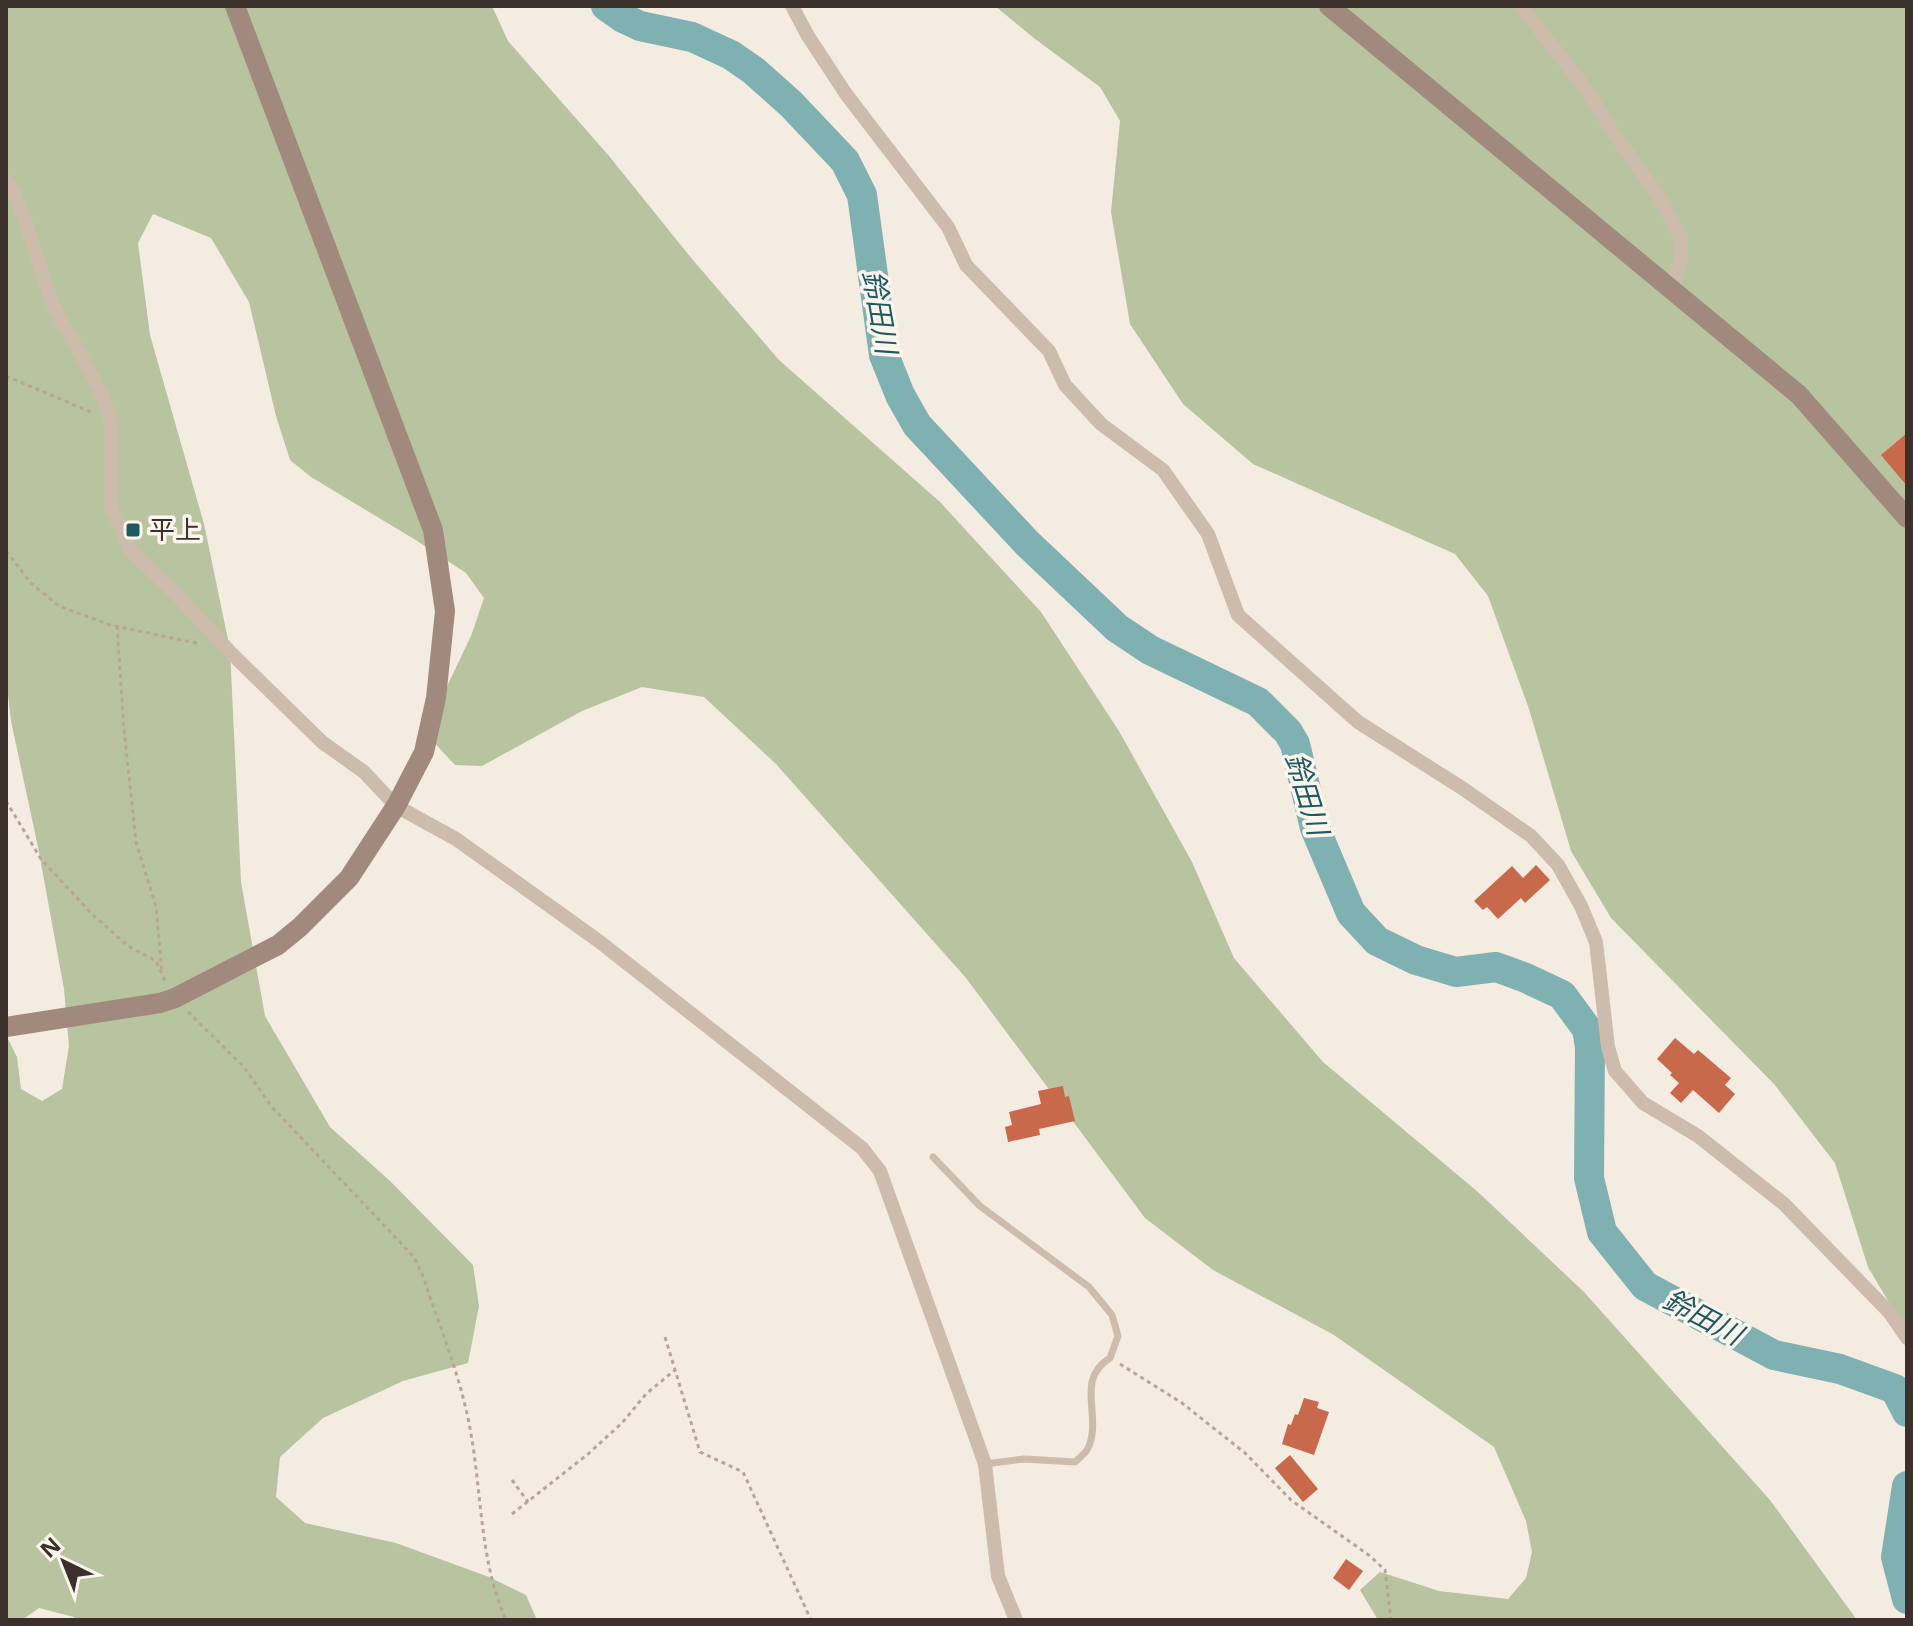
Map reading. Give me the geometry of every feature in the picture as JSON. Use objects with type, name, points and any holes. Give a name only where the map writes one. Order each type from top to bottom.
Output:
[{"type":"street","points":[[6,1027],[167,1000],[268,950],[300,927],[349,878],[396,806],[424,752],[436,698],[445,611],[433,530],[235,6]]},
{"type":"street","points":[[792,6],[846,94],[948,227],[966,265],[1049,351],[1065,385],[1101,424],[1163,470],[1208,534],[1238,615],[1358,722],[1531,836],[1558,865],[1581,906],[1596,942],[1608,1047],[1615,1071],[1643,1103],[1698,1136],[1784,1204],[1890,1313],[1907,1338]]},
{"type":"street","points":[[1329,6],[1799,395],[1907,518]]},
{"type":"street","points":[[1521,6],[1586,89],[1662,201],[1681,238],[1681,259],[1672,290]]},
{"type":"street","points":[[6,180],[25,220],[52,303],[102,394],[111,422],[111,507],[131,550],[322,742],[364,772],[396,806],[456,839],[600,942],[862,1148],[880,1171],[985,1464],[998,1576],[1016,1620]]},
{"type":"lane","points":[[933,1157],[980,1206],[1089,1287],[1112,1315],[1118,1336],[1110,1358],[1102,1363],[1091,1379],[1092,1429],[1088,1450],[1075,1462],[1024,1459],[985,1464]]},
{"type":"path","points":[[6,376],[111,422]]},
{"type":"path","points":[[6,551],[31,583],[59,606],[110,625],[191,640],[231,653]]},
{"type":"path","points":[[6,801],[41,859],[92,914],[128,946],[156,961],[163,977],[156,907],[136,842],[117,626]]},
{"type":"path","points":[[167,1000],[244,1067],[271,1106],[414,1257],[464,1397],[487,1552],[493,1583],[506,1620]]},
{"type":"path","points":[[665,1337],[700,1452],[743,1472],[811,1620]]},
{"type":"path","points":[[1110,1358],[1182,1403],[1245,1453],[1291,1500],[1370,1556],[1385,1570],[1391,1620]]},
{"type":"path","points":[[512,1514],[588,1454],[622,1423],[646,1394],[675,1370]]},
{"type":"path","points":[[512,1480],[528,1502]]},
{"type":"green space","points":[[6,6],[492,6],[508,41],[609,156],[779,360],[940,502],[1041,612],[1119,731],[1192,862],[1234,958],[1323,1062],[1478,1192],[1584,1292],[1770,1500],[1857,1620],[1378,1620],[1360,1590],[1380,1572],[1439,1591],[1508,1599],[1526,1578],[1532,1552],[1526,1521],[1494,1447],[1334,1335],[1213,1270],[1145,1218],[966,978],[776,764],[704,697],[642,687],[582,711],[482,766],[455,765],[429,737],[441,699],[471,636],[484,598],[466,573],[311,477],[290,460],[276,416],[249,302],[211,238],[153,214],[138,243],[150,335],[204,524],[230,649],[241,882],[265,1016],[330,1127],[390,1181],[473,1265],[479,1306],[468,1363],[403,1381],[323,1418],[280,1457],[276,1497],[305,1523],[396,1543],[489,1577],[526,1595],[537,1620],[75,1620],[74,1617],[39,1608],[22,1620],[6,1620],[6,1035],[17,1057],[21,1089],[42,1101],[62,1089],[69,1046],[64,989],[11,721],[6,677]]},
{"type":"green space","points":[[995,6],[1907,6],[1907,1333],[1868,1267],[1835,1163],[1774,1084],[1611,918],[1571,851],[1529,709],[1488,596],[1455,554],[1253,464],[1183,404],[1130,324],[1111,212],[1120,121],[1100,87]]},
{"type":"building","points":[[1907,433],[1907,486],[1881,455]]},
{"type":"building","points":[[1536,865],[1550,880],[1525,903],[1521,898],[1498,919],[1487,907],[1483,910],[1474,901],[1512,866],[1523,878]]},
{"type":"building","points":[[1675,1038],[1694,1054],[1698,1050],[1731,1078],[1725,1085],[1735,1094],[1719,1113],[1693,1090],[1681,1103],[1670,1093],[1679,1083],[1657,1059]]},
{"type":"building","points":[[1063,1086],[1065,1097],[1069,1096],[1075,1121],[1039,1129],[1040,1135],[1008,1142],[1005,1127],[1012,1125],[1009,1112],[1041,1104],[1038,1091]]},
{"type":"building","points":[[1304,1398],[1319,1402],[1317,1408],[1329,1412],[1314,1455],[1282,1444],[1288,1424],[1291,1425],[1295,1414],[1298,1415]]},
{"type":"building","points":[[1290,1455],[1318,1489],[1303,1502],[1275,1468]]},
{"type":"building","points":[[1346,1559],[1363,1571],[1349,1590],[1333,1578]]},
{"type":"waterway","name":"鈴田川","points":[[606,6],[640,26],[692,37],[731,55],[791,104],[845,161],[862,195],[884,355],[900,395],[917,425],[1027,543],[1117,628],[1150,650],[1258,702],[1288,732],[1295,744],[1315,828],[1351,913],[1377,941],[1416,960],[1456,972],[1496,967],[1562,995],[1587,1029],[1590,1047],[1589,1178],[1602,1232],[1645,1286],[1774,1355],[1840,1369],[1895,1389],[1907,1412]]},
{"type":"waterway","name":"鈴田川","points":[[1907,1486],[1896,1557],[1907,1599]]},
{"type":"place","name":"平上","points":[[133,530]]}]
